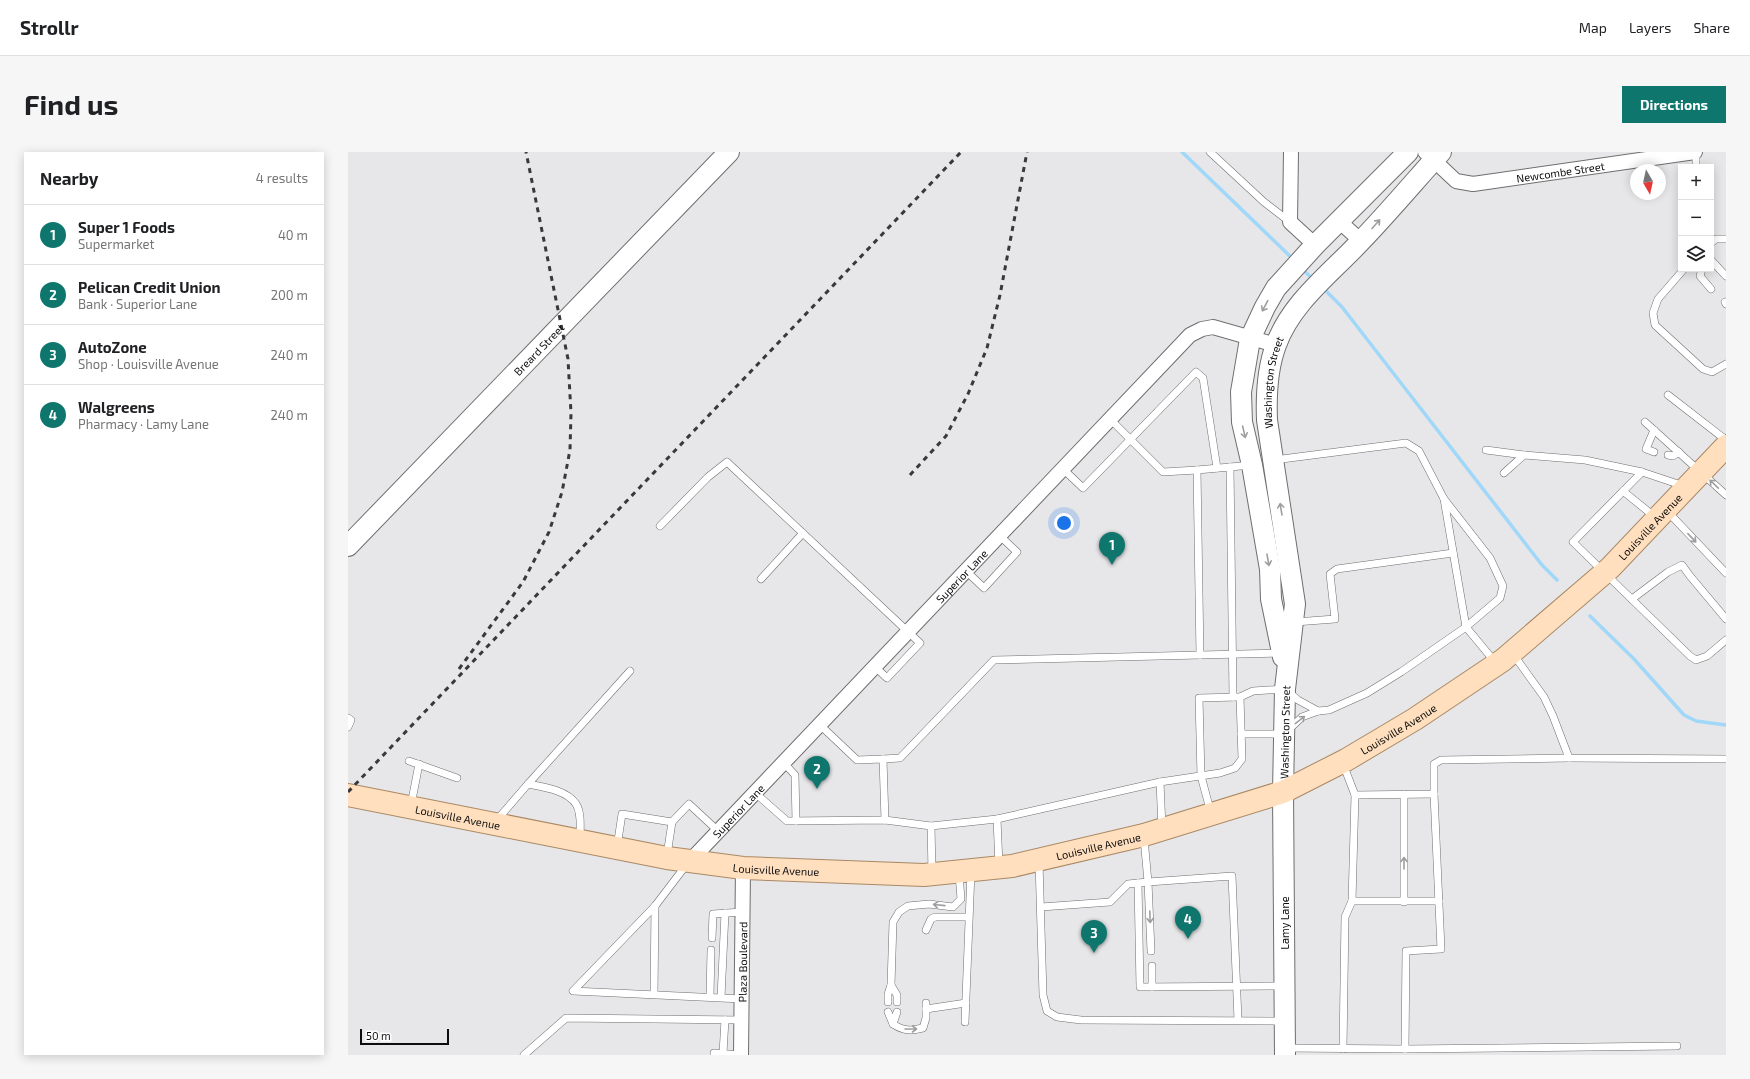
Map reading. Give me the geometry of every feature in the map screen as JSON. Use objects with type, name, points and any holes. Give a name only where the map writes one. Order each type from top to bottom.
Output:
[{"type":"main road","name":"Louisville Avenue","points":[[348,795],[666,858],[743,868],[932,874],[999,867],[1039,860],[1153,833],[1284,792],[1342,762],[1415,719],[1504,658],[1604,573],[1726,446]]},
{"type":"street","name":"Breard Street","points":[[348,546],[729,152]]},
{"type":"street","points":[[1290,152],[1290,222],[1312,248]]},
{"type":"street","name":"Washington Street","points":[[1286,681],[1271,599],[1270,569],[1252,465],[1242,422],[1241,392],[1250,339],[1276,288],[1312,248],[1408,152]]},
{"type":"street","name":"Newcombe Street","points":[[1433,155],[1456,181],[1473,184],[1695,152]]},
{"type":"street","name":"Washington Street","points":[[1284,792],[1286,681],[1293,622],[1294,597],[1267,420],[1266,393],[1276,345],[1290,317],[1306,297],[1361,241],[1433,155]]},
{"type":"street","points":[[1339,221],[1361,241]]},
{"type":"street","name":"Superior Lane","points":[[689,862],[717,830],[1190,334],[1202,329],[1213,327],[1250,339],[1276,345]]},
{"type":"street","points":[[1252,465],[1274,460]]},
{"type":"street","name":"Lamy Lane","points":[[1284,792],[1285,1051]]},
{"type":"street","name":"Plaza Boulevard","points":[[741,1055],[743,868]]},
{"type":"lane","points":[[1210,152],[1264,202],[1290,222]]},
{"type":"lane","points":[[1695,152],[1696,164]]},
{"type":"lane","points":[[1714,241],[1716,239],[1726,239]]},
{"type":"lane","points":[[1714,263],[1726,276]]},
{"type":"lane","points":[[1681,272],[1658,299],[1653,313],[1655,325],[1703,369],[1712,372],[1726,364]]},
{"type":"lane","points":[[1701,272],[1700,276],[1711,289]]},
{"type":"lane","points":[[1062,468],[1083,488],[1196,372],[1203,378],[1217,468]]},
{"type":"lane","points":[[1668,395],[1726,440]]},
{"type":"lane","points":[[1110,419],[1163,472],[1230,468],[1252,465]]},
{"type":"lane","points":[[1645,422],[1679,452],[1694,479]]},
{"type":"lane","points":[[1654,430],[1646,450],[1654,452]]},
{"type":"lane","points":[[1241,734],[1284,734],[1302,717],[1318,711],[1329,710],[1367,693],[1435,650],[1466,627],[1500,598],[1503,586],[1490,558],[1444,499],[1419,451],[1406,443],[1274,460]]},
{"type":"lane","points":[[1486,450],[1586,460],[1642,472],[1694,479],[1725,495]]},
{"type":"lane","points":[[1668,455],[1673,456],[1679,452]]},
{"type":"lane","points":[[1504,473],[1524,455]]},
{"type":"lane","points":[[660,526],[708,477],[727,462],[908,631]]},
{"type":"lane","points":[[1230,468],[1232,654],[1237,697],[1237,720],[1241,734],[1238,747],[1242,759]]},
{"type":"lane","points":[[1197,470],[1200,655]]},
{"type":"lane","points":[[1642,472],[1573,542],[1690,656],[1696,660],[1707,656],[1726,640]]},
{"type":"lane","points":[[1623,492],[1661,514],[1726,573]]},
{"type":"lane","points":[[1444,499],[1466,627],[1504,658],[1544,697],[1554,716],[1569,758]]},
{"type":"lane","points":[[761,579],[803,533]]},
{"type":"lane","points":[[965,570],[984,588],[1017,552],[999,535]]},
{"type":"lane","points":[[1293,622],[1335,619],[1330,574],[1336,569],[1453,553]]},
{"type":"lane","points":[[1632,599],[1668,572],[1682,565],[1726,619]]},
{"type":"lane","points":[[1718,565],[1726,569]]},
{"type":"lane","points":[[819,724],[857,760],[900,758],[994,660],[1282,653]]},
{"type":"lane","points":[[494,824],[630,671]]},
{"type":"lane","points":[[1211,815],[1201,776],[1199,698],[1237,697],[1253,690],[1286,681],[1298,700],[1318,711]]},
{"type":"lane","points":[[1199,711],[1207,711]]},
{"type":"lane","points":[[348,718],[351,720],[348,727]]},
{"type":"lane","points":[[1199,721],[1208,721]]},
{"type":"lane","points":[[1200,748],[1208,748]]},
{"type":"lane","points":[[1405,1049],[1406,951],[1441,950],[1434,764],[1441,760],[1569,758],[1726,759]]},
{"type":"lane","points":[[884,759],[885,820]]},
{"type":"lane","points":[[1234,759],[1242,759]]},
{"type":"lane","points":[[754,792],[787,822],[885,820],[931,826],[997,819],[1160,782],[1220,773],[1235,768],[1242,759]]},
{"type":"lane","points":[[409,760],[457,778]]},
{"type":"lane","points":[[1200,760],[1208,760]]},
{"type":"lane","points":[[782,762],[795,775],[796,821]]},
{"type":"lane","points":[[1342,762],[1355,795],[1352,901],[1345,917],[1343,1048]]},
{"type":"lane","points":[[410,807],[419,764]]},
{"type":"lane","points":[[1151,951],[1148,882],[1160,782]]},
{"type":"lane","points":[[528,784],[550,788],[566,796],[576,804],[579,816],[580,841]]},
{"type":"lane","points":[[1404,794],[1404,902]]},
{"type":"lane","points":[[1355,795],[1434,794]]},
{"type":"lane","points":[[666,858],[672,822],[689,804],[717,830]]},
{"type":"lane","points":[[616,848],[622,814],[672,822]]},
{"type":"lane","points":[[997,819],[999,867]]},
{"type":"lane","points":[[931,826],[932,874]]},
{"type":"lane","points":[[1039,860],[1044,1003],[1047,1011],[1057,1018],[1081,1020],[1285,1021]]},
{"type":"lane","points":[[689,862],[655,906],[573,991],[710,996],[742,999]]},
{"type":"lane","points":[[965,871],[968,917],[965,1022]]},
{"type":"lane","points":[[888,1002],[888,994],[891,985],[893,922],[899,912],[908,906],[929,904],[953,907],[961,899],[965,871]]},
{"type":"lane","points":[[1041,907],[1110,902],[1128,884],[1232,876],[1235,987],[1238,1020]]},
{"type":"lane","points":[[1138,883],[1140,987],[1285,986]]},
{"type":"lane","points":[[1352,901],[1439,902]]},
{"type":"lane","points":[[654,994],[655,906]]},
{"type":"lane","points":[[712,938],[713,914],[742,912]]},
{"type":"lane","points":[[721,997],[725,913]]},
{"type":"lane","points":[[926,930],[931,919],[936,917],[968,917]]},
{"type":"lane","points":[[710,996],[711,950]]},
{"type":"lane","points":[[1152,966],[1152,987]]},
{"type":"lane","points":[[891,985],[897,994],[897,1002]]},
{"type":"lane","points":[[888,1012],[893,1024],[899,1028],[910,1031],[923,1028],[926,1006],[966,1002]]},
{"type":"lane","points":[[893,1024],[897,1012]]},
{"type":"lane","points":[[524,1055],[566,1018],[741,1020]]},
{"type":"lane","points":[[723,1053],[725,1020]]},
{"type":"lane","points":[[1285,1051],[1343,1048],[1487,1052],[1677,1046]]},
{"type":"lane","points":[[714,1055],[714,1053],[723,1053],[741,1055]]},
{"type":"waterway","points":[[1182,152],[1294,260]]},
{"type":"waterway","points":[[1302,269],[1314,280]]},
{"type":"waterway","points":[[1323,288],[1342,307],[1542,565],[1557,580]]},
{"type":"waterway","points":[[1590,616],[1634,659],[1684,715],[1696,721],[1726,725]]},
{"type":"railway","points":[[459,669],[523,582],[549,532],[562,492],[570,450],[571,413],[568,359],[526,152]]},
{"type":"railway","points":[[348,792],[961,152]]},
{"type":"railway","points":[[910,475],[946,436],[968,394],[987,348],[1000,295],[1027,152]]},
{"type":"place","name":"Super 1 Foods","points":[[1112,565]]},
{"type":"place","name":"Pelican Credit Union","points":[[817,789]]},
{"type":"place","name":"Walgreens","points":[[1188,939]]},
{"type":"place","name":"AutoZone","points":[[1094,953]]}]
